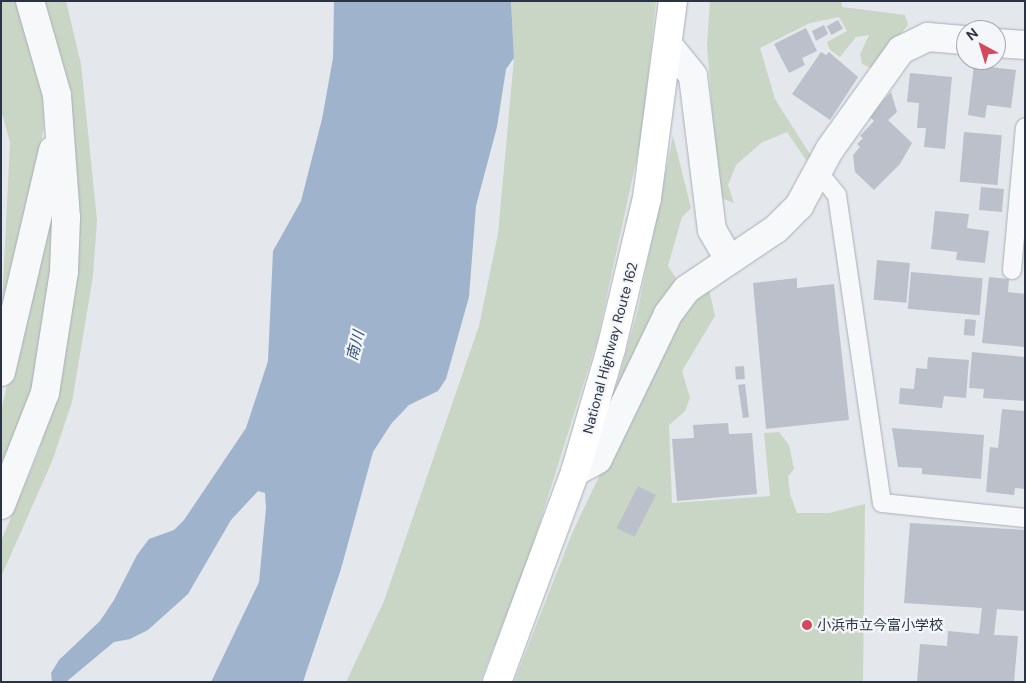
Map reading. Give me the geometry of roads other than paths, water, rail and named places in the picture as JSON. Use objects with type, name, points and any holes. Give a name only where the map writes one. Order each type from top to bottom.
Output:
[{"type":"highway","name":"National Highway Route 162","points":[[497,682],[575,472],[631,272],[658,133],[673,1]]},
{"type":"street","points":[[1,505],[45,392],[58,324],[66,218],[58,133],[58,95],[30,1]]},
{"type":"street","points":[[575,472],[598,459],[668,314],[687,289],[776,229],[799,206],[820,173],[830,149],[901,50],[928,37],[956,39]]},
{"type":"street","points":[[1006,44],[1025,46]]},
{"type":"street","points":[[669,46],[693,76],[712,230],[729,260]]},
{"type":"street","points":[[1,372],[58,133]]},
{"type":"lane","points":[[1012,270],[1025,128]]},
{"type":"lane","points":[[820,173],[837,195],[882,503],[1025,518]]},
{"type":"water","name":"南川","points":[[334,1],[511,1],[514,58],[506,69],[497,127],[476,206],[469,297],[446,379],[438,391],[409,405],[391,424],[373,452],[341,569],[303,682],[211,682],[259,582],[266,508],[265,493],[258,491],[231,520],[188,594],[148,630],[130,639],[114,642],[66,682],[52,682],[51,673],[59,660],[100,621],[114,600],[137,555],[149,539],[174,530],[184,520],[246,428],[268,361],[273,251],[301,201],[322,119],[333,58]]},
{"type":"place","name":"小浜市立今富小学校","points":[[807,625]]}]
